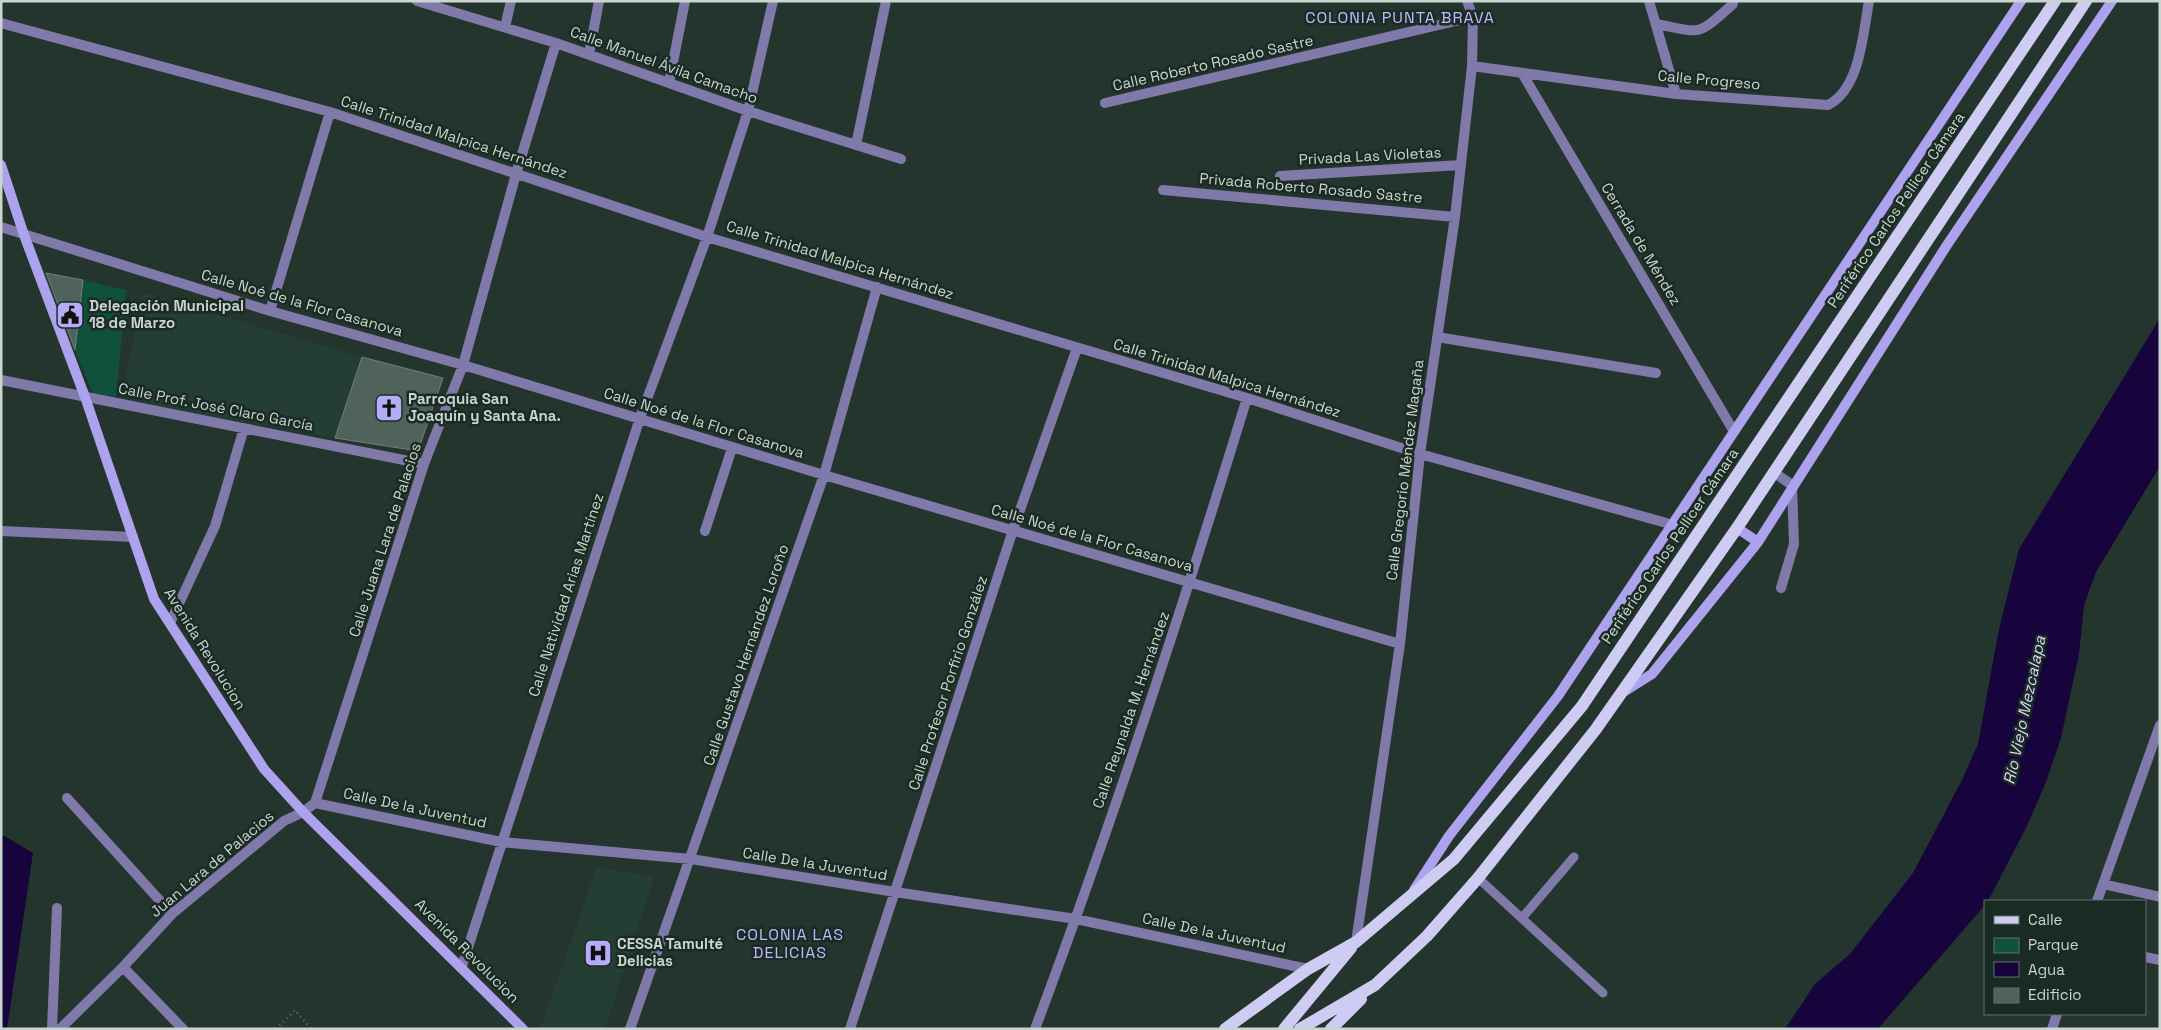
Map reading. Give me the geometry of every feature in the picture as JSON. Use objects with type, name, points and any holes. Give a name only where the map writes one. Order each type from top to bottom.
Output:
[{"type":"main road","name":"Periférico Carlos Pellicer Cámara","points":[[1225,1029],[1308,969],[1356,942],[1454,859],[1582,706],[2055,1]]},
{"type":"main road","points":[[1331,1029],[1427,936],[1478,878],[1596,729],[1618,695],[1738,528],[1772,472],[2086,1]]},
{"type":"main road","points":[[1284,1029],[1356,942]]},
{"type":"main road","points":[[1300,1029],[1375,985]]},
{"type":"street","name":"Calle Manuel Ávila Camacho","points":[[417,1],[436,4],[556,43],[748,111],[901,159]]},
{"type":"street","points":[[505,27],[511,1]]},
{"type":"street","points":[[589,54],[600,1]]},
{"type":"street","points":[[669,83],[685,1]]},
{"type":"street","name":"Calle Natividad Arias Martínez","points":[[462,966],[500,842],[640,418],[707,236],[748,111],[772,1]]},
{"type":"street","points":[[856,145],[886,1]]},
{"type":"street","name":"Calle Gregorio Méndez Magaña","points":[[1356,942],[1400,644],[1420,454],[1455,217],[1472,66],[1474,17],[1467,1]]},
{"type":"street","points":[[1649,1],[1676,94]]},
{"type":"street","points":[[1656,24],[1697,32],[1705,29],[1733,4],[1733,1]]},
{"type":"street","name":"Calle Progreso","points":[[1472,66],[1676,94],[1828,106],[1840,100],[1857,66],[1868,1]]},
{"type":"street","points":[[1412,893],[1449,836],[1558,696],[1670,524],[2021,1]]},
{"type":"street","points":[[1618,695],[1652,674],[1758,542],[1947,245],[2112,1]]},
{"type":"street","name":"Calle Roberto Rosado Sastre","points":[[1105,103],[1474,17]]},
{"type":"street","name":"Calle Trinidad Malpica Hernández","points":[[1,23],[330,112],[707,236],[1247,398],[1420,454],[1670,524]]},
{"type":"street","name":"Calle Juana Lara de Palacios","points":[[315,803],[424,464],[463,365],[516,174],[556,43]]},
{"type":"street","name":"Cerrada de Méndez","points":[[1522,73],[1733,430]]},
{"type":"street","points":[[270,311],[330,112]]},
{"type":"street","name":"Avenida Revolucion","points":[[1,165],[24,235],[85,397],[154,599],[264,769],[304,812],[462,966],[523,1029]]},
{"type":"street","name":"Privada Las Violetas","points":[[1280,176],[1461,165]]},
{"type":"street","name":"Privada Roberto Rosado Sastre","points":[[1163,190],[1455,217]]},
{"type":"street","name":"Calle Noé de la Flor Casanova","points":[[1,227],[270,311],[463,365],[824,476],[1400,644]]},
{"type":"street","name":"Calle Gustavo Hernández Loroño","points":[[630,1029],[824,476],[877,287]]},
{"type":"street","points":[[1437,337],[1656,373]]},
{"type":"street","name":"Calle Profesor Porfirio González","points":[[850,1029],[1013,530],[1077,348]]},
{"type":"street","name":"Calle Prof. José Claro García","points":[[1,380],[424,464]]},
{"type":"street","name":"Calle Reynalda M. Hernández","points":[[1035,1029],[1076,919],[1190,582],[1247,398]]},
{"type":"street","points":[[170,623],[215,526],[244,428]]},
{"type":"street","points":[[705,531],[732,448]]},
{"type":"street","points":[[1772,472],[1792,486]]},
{"type":"street","points":[[1782,588],[1794,544],[1792,486]]},
{"type":"street","points":[[1738,528],[1758,542]]},
{"type":"street","points":[[1,531],[133,537]]},
{"type":"street","points":[[2097,900],[2160,725]]},
{"type":"street","points":[[67,798],[172,914]]},
{"type":"street","points":[[304,812],[315,803]]},
{"type":"street","name":"Calle De la Juventud","points":[[315,803],[500,842],[691,859],[1076,919],[1308,969]]},
{"type":"street","name":"Juan Lara de Palacios","points":[[60,1029],[172,914],[284,821],[304,812]]},
{"type":"street","points":[[2103,884],[2160,897]]},
{"type":"street","points":[[52,1029],[57,908]]},
{"type":"street","points":[[2146,957],[2160,960]]},
{"type":"street","points":[[123,966],[183,1029]]},
{"type":"street","points":[[2052,1029],[2057,1015]]},
{"type":"lane","points":[[1522,918],[1574,857]]},
{"type":"lane","points":[[1478,878],[1603,992]]},
{"type":"path","points":[[276,1029],[295,1010],[311,1029]]},
{"type":"shaded area","points":[[143,293],[362,357],[335,438],[205,415],[122,397]]},
{"type":"shaded area","name":"CESSA Tamulté Delicias","points":[[597,867],[654,877],[605,1029],[540,1029]]},
{"type":"green space","points":[[83,280],[126,290],[116,397],[93,393],[75,350]]},
{"type":"water","name":"Río Viejo Mezcalapa","points":[[2160,318],[2160,466],[2096,572],[2084,605],[2079,654],[2061,738],[2046,782],[2027,826],[1989,900],[1984,900],[1984,906],[1878,1029],[1785,1029],[1815,984],[1850,954],[1913,873],[1962,780],[1978,744],[1999,629],[2019,549]]},
{"type":"water","points":[[1,834],[33,853],[7,1029],[1,1029]]},
{"type":"building","name":"Delegación Municipal 18 de Marzo","points":[[46,273],[83,280],[75,350]]},
{"type":"building","name":"Parroquia San Joaquín y Santa Ana.","points":[[362,357],[443,378],[418,451],[335,438]]},
{"type":"place","name":"Delegación Municipal 18 de Marzo","points":[[70,315]]},
{"type":"place","name":"Parroquia San Joaquín y Santa Ana.","points":[[389,408]]},
{"type":"place","name":"CESSA Tamulté Delicias","points":[[598,953]]},
{"type":"district","name":"COLONIA PUNTA BRAVA","points":[[1400,17]]},
{"type":"district","name":"COLONIA LAS DELICIAS","points":[[790,943]]}]
